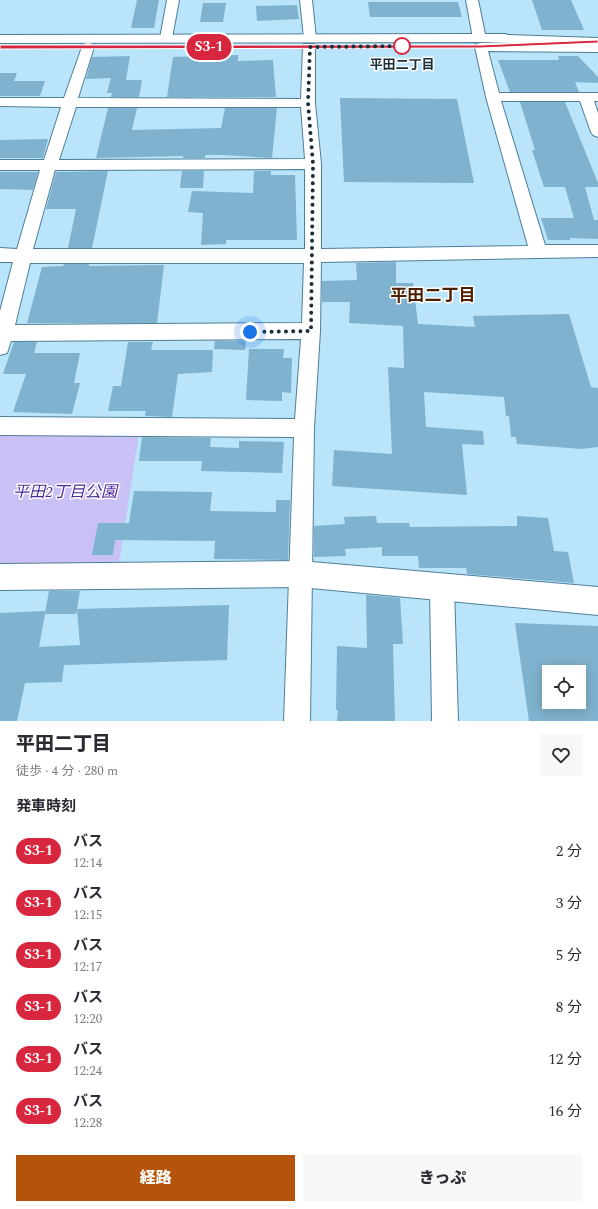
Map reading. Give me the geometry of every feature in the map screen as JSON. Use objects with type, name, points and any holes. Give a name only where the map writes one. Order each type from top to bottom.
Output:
[{"type":"street","points":[[166,38],[173,0]]},
{"type":"street","points":[[297,721],[304,428],[311,331],[313,256],[313,164],[308,103],[310,42],[306,0]]},
{"type":"street","points":[[472,0],[493,97],[538,252]]},
{"type":"street","points":[[0,39],[166,38],[310,42]]},
{"type":"street","points":[[0,47],[88,47],[310,42],[595,42]]},
{"type":"street","points":[[88,47],[49,166],[1,337],[311,331]]},
{"type":"street","points":[[493,97],[591,97],[598,132]]},
{"type":"street","points":[[0,102],[308,103]]},
{"type":"street","points":[[0,165],[313,164]]},
{"type":"street","points":[[0,255],[313,256],[598,251]]},
{"type":"street","points":[[0,426],[304,428]]},
{"type":"street","points":[[0,577],[300,574],[598,601]]},
{"type":"street","points":[[442,587],[445,721]]},
{"type":"green space","name":"平田2丁目公園","points":[[0,426],[140,427],[117,576],[0,577]]},
{"type":"building","points":[[137,0],[159,0],[154,28],[131,28]]},
{"type":"building","points":[[532,0],[571,0],[584,30],[542,30]]},
{"type":"building","points":[[368,2],[458,2],[462,17],[370,17]]},
{"type":"building","points":[[203,3],[226,3],[223,22],[200,22]]},
{"type":"building","points":[[297,5],[299,19],[257,21],[256,6]]},
{"type":"building","points":[[238,55],[238,61],[273,60],[276,97],[167,97],[173,57]]},
{"type":"building","points":[[130,56],[126,80],[142,80],[139,97],[111,97],[112,93],[107,93],[111,78],[86,79],[92,57]]},
{"type":"building","points":[[558,56],[578,56],[598,77],[598,83],[575,82],[579,92],[510,92],[498,60],[559,60]]},
{"type":"building","points":[[0,73],[17,73],[14,81],[45,81],[40,96],[0,96]]},
{"type":"building","points":[[340,98],[457,99],[474,183],[344,182]]},
{"type":"building","points":[[520,102],[565,102],[598,183],[598,187],[585,187],[594,220],[598,220],[598,239],[570,238],[570,240],[548,240],[541,218],[574,218],[565,187],[544,187],[532,150],[535,150]]},
{"type":"building","points":[[108,108],[137,108],[132,130],[221,128],[225,108],[277,108],[272,158],[205,155],[205,158],[183,158],[183,156],[96,158]]},
{"type":"building","points":[[48,139],[43,158],[0,158],[0,140]]},
{"type":"building","points":[[108,171],[92,248],[68,248],[76,209],[46,209],[56,172]]},
{"type":"building","points":[[182,171],[204,171],[203,188],[180,188]]},
{"type":"building","points":[[254,171],[271,171],[271,175],[295,175],[297,240],[226,240],[226,244],[201,245],[203,213],[188,212],[192,191],[253,193]]},
{"type":"building","points":[[0,172],[38,172],[33,190],[0,189]]},
{"type":"building","points":[[396,262],[396,283],[413,283],[418,324],[475,327],[473,316],[569,314],[591,387],[598,388],[598,447],[582,449],[517,444],[516,437],[511,437],[509,416],[506,416],[504,397],[424,392],[426,427],[483,431],[484,445],[462,444],[467,495],[332,486],[334,450],[392,454],[388,367],[404,368],[403,326],[349,323],[350,302],[322,302],[322,281],[357,280],[356,263]]},
{"type":"building","points":[[64,264],[89,264],[89,266],[164,265],[157,323],[27,323],[42,267],[63,266]]},
{"type":"building","points":[[215,341],[246,341],[245,350],[214,349]]},
{"type":"building","points":[[14,342],[37,342],[34,353],[80,353],[74,383],[80,383],[72,414],[13,412],[26,374],[3,374]]},
{"type":"building","points":[[128,342],[153,342],[151,350],[213,350],[212,372],[178,374],[172,417],[145,416],[146,411],[108,411],[113,386],[121,386]]},
{"type":"building","points":[[249,349],[284,349],[283,358],[292,358],[291,393],[282,392],[282,401],[246,400]]},
{"type":"building","points":[[142,437],[211,438],[210,447],[239,448],[239,441],[284,442],[282,473],[201,471],[202,461],[139,461]]},
{"type":"building","points":[[134,491],[212,492],[210,511],[276,512],[276,500],[290,500],[288,560],[214,559],[215,541],[115,540],[113,555],[92,555],[98,523],[129,523]]},
{"type":"building","points":[[376,516],[377,523],[409,523],[410,527],[517,526],[517,516],[548,518],[554,551],[568,552],[574,583],[467,574],[466,568],[419,568],[418,556],[382,556],[382,547],[345,549],[346,556],[314,557],[314,526],[345,524],[344,517]]},
{"type":"building","points":[[49,591],[80,591],[77,609],[229,605],[227,660],[64,665],[62,682],[25,683],[17,721],[0,721],[0,613],[45,611],[45,613]],"holes":[[[77,610],[80,645],[39,647],[45,614],[76,614]]]},
{"type":"building","points":[[366,595],[400,598],[403,644],[393,644],[395,721],[337,721],[337,646],[367,648]]},
{"type":"building","points":[[515,623],[598,626],[598,721],[529,721]]},
{"type":"bus line","name":"S3-1","points":[[0,47],[481,47],[598,42]]},
{"type":"place","name":"平田二丁目","points":[[402,46]]},
{"type":"district","name":"平田二丁目","points":[[433,295]]},
{"type":"route","points":[[250,332],[311,331],[313,164],[308,103],[310,47],[408,46],[402,46]]}]
